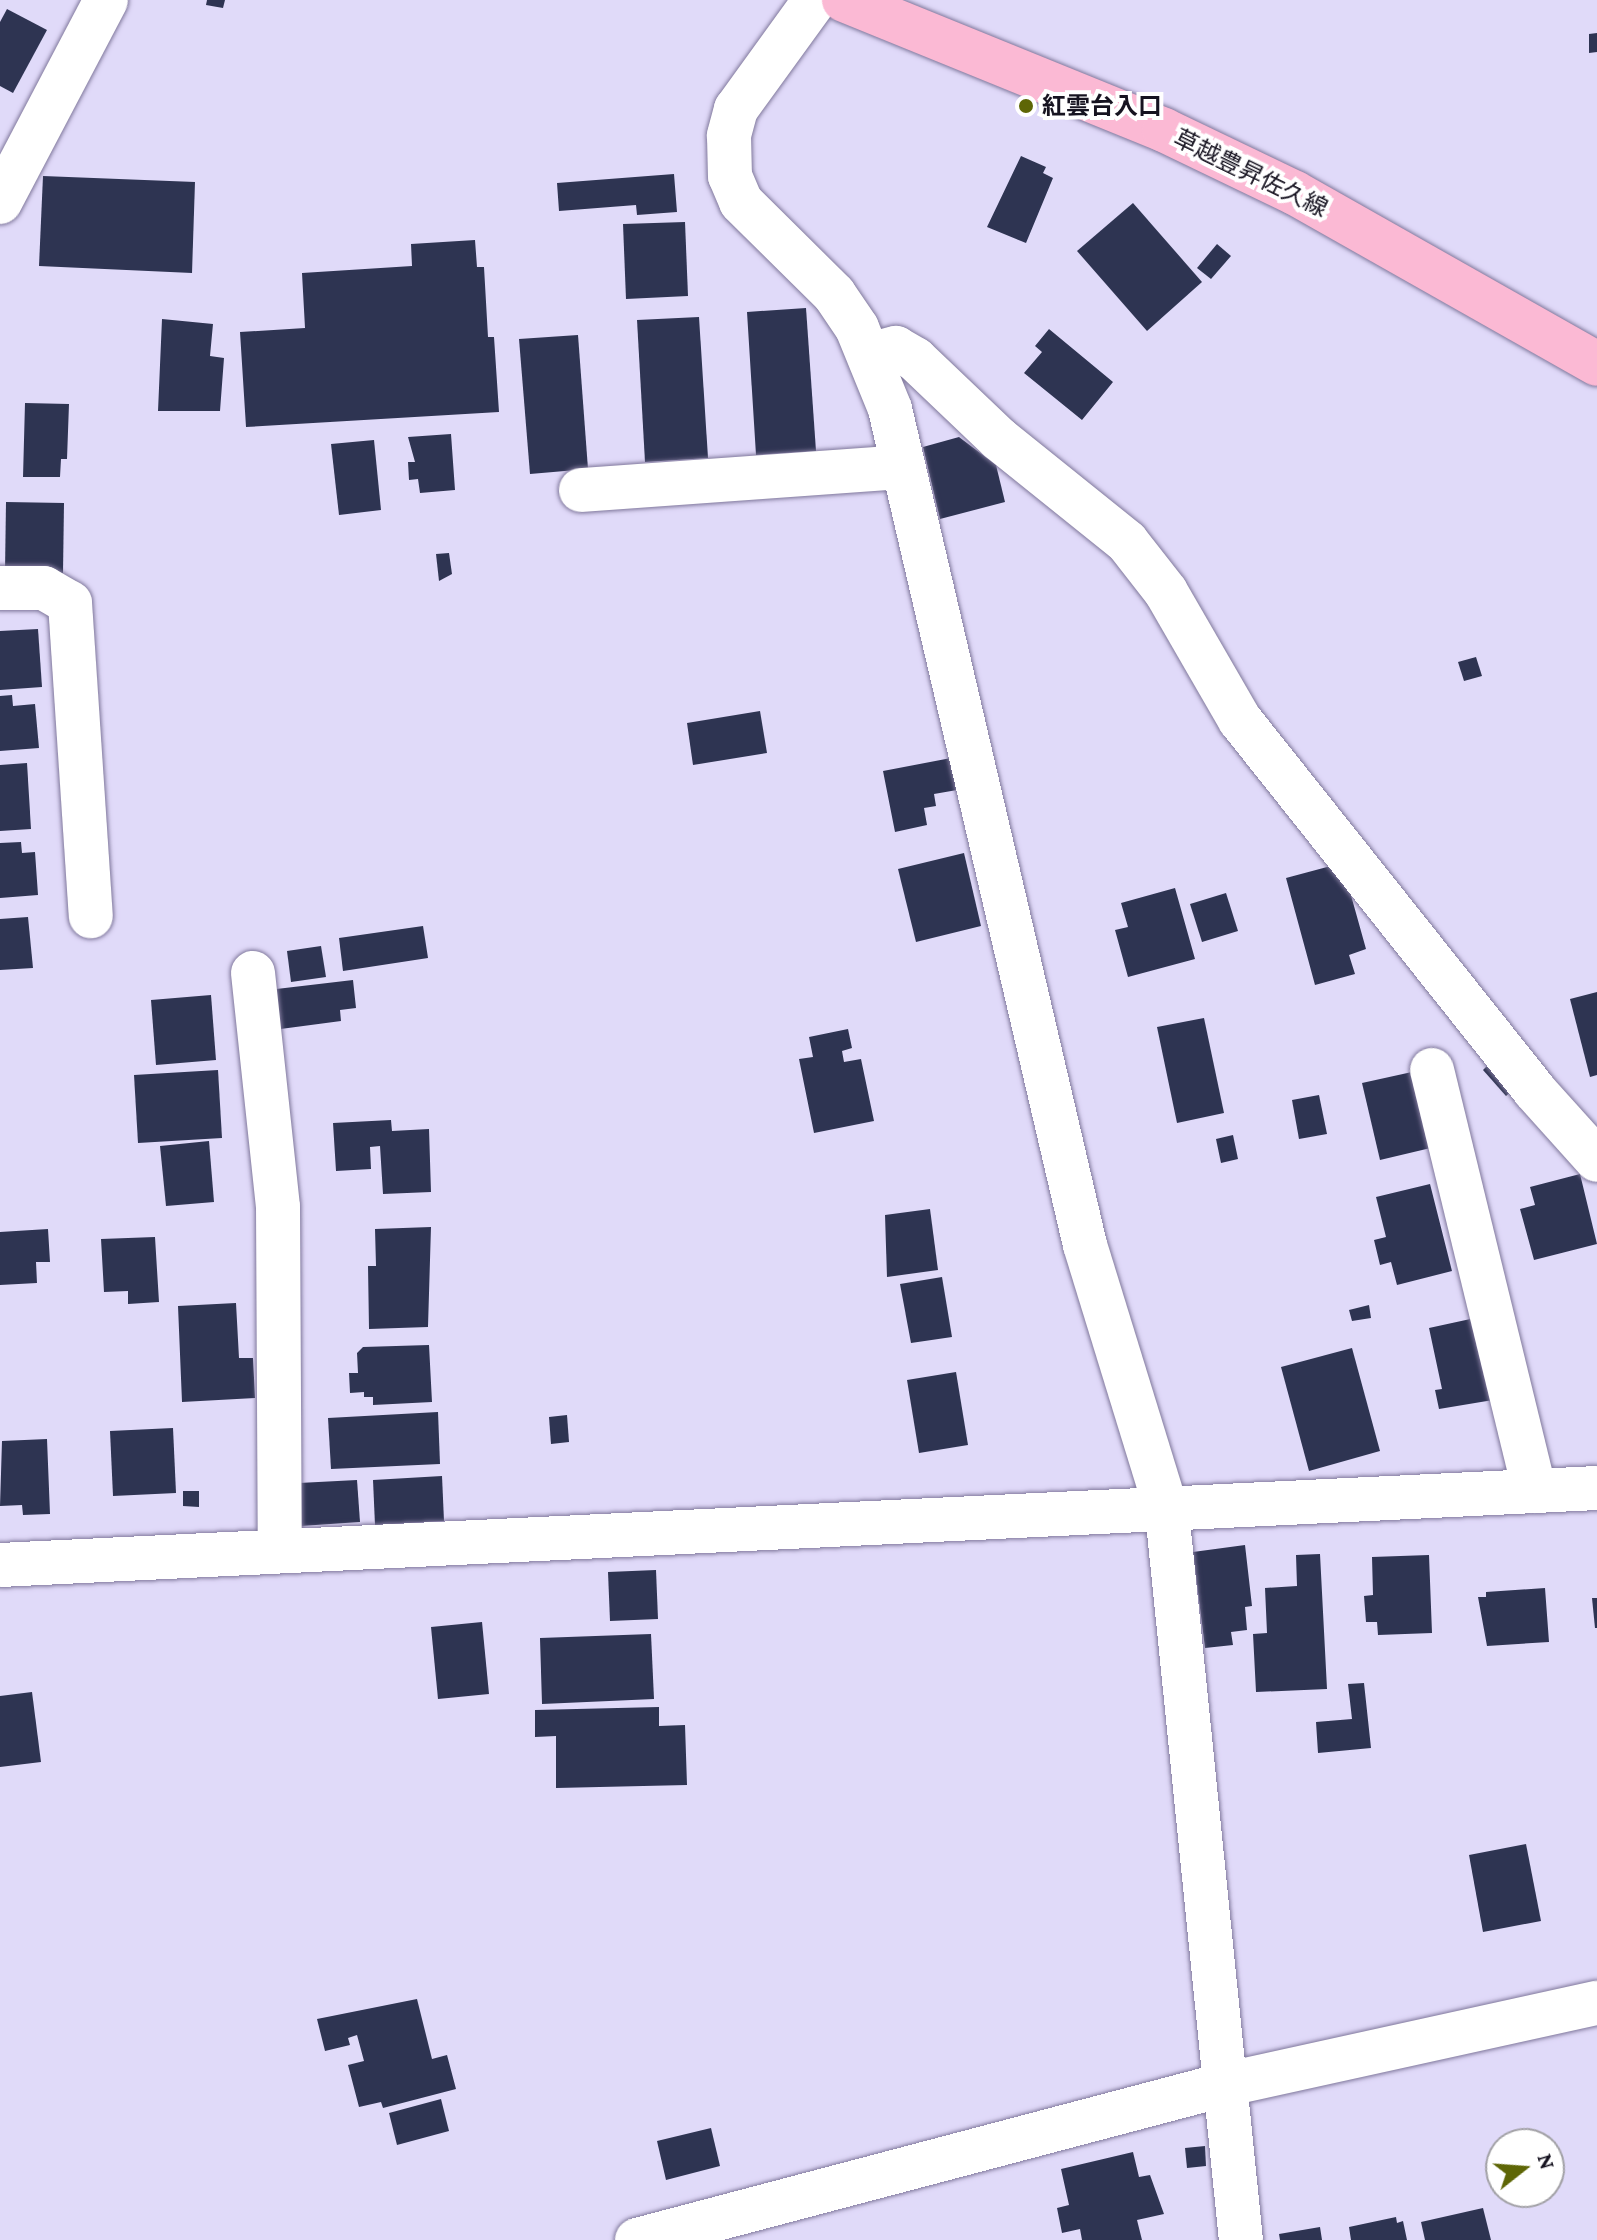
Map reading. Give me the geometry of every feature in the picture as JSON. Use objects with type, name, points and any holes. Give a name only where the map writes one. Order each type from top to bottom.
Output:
[{"type":"main road","name":"草越豊昇佐久線","points":[[844,0],[1164,130],[1282,187],[1430,266],[1597,364]]},
{"type":"street","points":[[0,202],[106,0]]},
{"type":"street","points":[[815,0],[736,109],[729,136],[730,176],[741,202],[834,294],[869,355],[890,409],[1085,1245],[1167,1512],[1241,2240]]},
{"type":"street","points":[[869,355],[896,348],[915,359],[999,439],[1127,542],[1166,592],[1240,720],[1534,1090],[1597,1160]]},
{"type":"street","points":[[581,490],[903,467]]},
{"type":"street","points":[[0,588],[44,588],[70,603],[91,916]]},
{"type":"street","points":[[253,973],[278,1207],[280,1550]]},
{"type":"street","points":[[1432,1070],[1535,1491]]},
{"type":"street","points":[[0,1565],[1167,1512],[1597,1488]]},
{"type":"street","points":[[637,2240],[1223,2085],[1597,2003]]},
{"type":"building","points":[[207,0],[225,0],[223,8],[206,5]]},
{"type":"building","points":[[7,9],[47,30],[13,93],[0,86],[0,22]]},
{"type":"building","points":[[1597,33],[1597,52],[1589,53],[1589,34]]},
{"type":"building","points":[[1021,156],[1046,167],[1043,173],[1053,178],[1026,243],[987,227]]},
{"type":"building","points":[[674,174],[677,212],[637,215],[636,205],[559,211],[557,183]]},
{"type":"building","points":[[43,176],[195,182],[192,273],[39,266]]},
{"type":"building","points":[[1133,203],[1202,282],[1147,331],[1077,251]]},
{"type":"building","points":[[685,222],[688,296],[626,299],[623,224]]},
{"type":"building","points":[[475,240],[477,267],[484,267],[488,337],[494,337],[499,412],[246,427],[240,332],[305,328],[302,273],[412,266],[411,244]]},
{"type":"building","points":[[1217,244],[1231,256],[1211,279],[1197,268]]},
{"type":"building","points":[[806,308],[816,451],[756,455],[747,312]]},
{"type":"building","points":[[699,317],[708,458],[645,462],[637,320]]},
{"type":"building","points":[[162,319],[213,324],[210,356],[224,358],[220,411],[158,411]]},
{"type":"building","points":[[1049,329],[1113,382],[1082,420],[1024,373],[1042,352],[1035,346]]},
{"type":"building","points":[[578,335],[588,469],[530,474],[519,339]]},
{"type":"building","points":[[25,403],[69,404],[67,459],[61,459],[60,477],[23,477]]},
{"type":"building","points":[[451,434],[455,490],[420,493],[418,479],[409,480],[408,462],[415,462],[408,437]]},
{"type":"building","points":[[959,437],[996,465],[1005,502],[940,519],[923,447]]},
{"type":"building","points":[[374,440],[381,510],[339,515],[331,444]]},
{"type":"building","points":[[6,502],[64,503],[63,573],[5,572]]},
{"type":"building","points":[[449,553],[452,574],[439,581],[436,554]]},
{"type":"building","points":[[38,629],[42,687],[0,690],[0,631]]},
{"type":"building","points":[[1476,657],[1482,676],[1464,681],[1458,662]]},
{"type":"building","points":[[12,695],[13,706],[35,704],[39,748],[0,751],[0,696]]},
{"type":"building","points":[[760,711],[767,753],[693,765],[687,723]]},
{"type":"building","points":[[951,758],[957,790],[934,794],[936,806],[924,808],[927,825],[895,832],[883,771]]},
{"type":"building","points":[[27,763],[31,829],[0,831],[0,765]]},
{"type":"building","points":[[21,842],[22,853],[35,852],[38,895],[0,898],[0,843]]},
{"type":"building","points":[[964,853],[981,926],[916,942],[898,869]]},
{"type":"building","points":[[1342,863],[1366,949],[1349,955],[1355,974],[1315,985],[1286,878]]},
{"type":"building","points":[[1175,888],[1195,959],[1128,977],[1115,930],[1128,927],[1121,903]]},
{"type":"building","points":[[1226,893],[1238,931],[1202,942],[1190,904]]},
{"type":"building","points":[[28,917],[33,968],[0,970],[0,919]]},
{"type":"building","points":[[423,926],[428,958],[343,971],[339,938]]},
{"type":"building","points":[[321,946],[326,977],[291,982],[287,951]]},
{"type":"building","points":[[353,980],[356,1008],[340,1010],[341,1021],[273,1030],[268,990]]},
{"type":"building","points":[[1597,992],[1597,1075],[1590,1077],[1570,999]]},
{"type":"building","points":[[211,995],[216,1060],[156,1065],[151,1000]]},
{"type":"building","points":[[1204,1018],[1224,1113],[1177,1123],[1157,1027]]},
{"type":"building","points":[[848,1029],[852,1048],[842,1051],[844,1062],[861,1059],[874,1121],[814,1133],[799,1059],[813,1057],[809,1037]]},
{"type":"building","points":[[1492,1061],[1515,1088],[1506,1096],[1483,1070]]},
{"type":"building","points":[[218,1070],[222,1138],[138,1143],[134,1075]]},
{"type":"building","points":[[1421,1070],[1439,1146],[1380,1160],[1362,1083]]},
{"type":"building","points":[[1319,1095],[1327,1134],[1299,1139],[1292,1100]]},
{"type":"building","points":[[391,1120],[392,1131],[429,1129],[431,1192],[383,1194],[380,1146],[370,1147],[371,1169],[336,1171],[333,1123]]},
{"type":"building","points":[[1233,1135],[1238,1159],[1221,1163],[1216,1139]]},
{"type":"building","points":[[209,1141],[214,1202],[166,1206],[160,1146]]},
{"type":"building","points":[[1580,1174],[1597,1244],[1534,1260],[1520,1209],[1535,1205],[1530,1187]]},
{"type":"building","points":[[1430,1184],[1452,1271],[1397,1285],[1391,1262],[1380,1265],[1374,1240],[1386,1237],[1376,1197]]},
{"type":"building","points":[[930,1209],[938,1270],[887,1277],[885,1215]]},
{"type":"building","points":[[431,1227],[428,1327],[369,1329],[368,1266],[376,1266],[375,1229]]},
{"type":"building","points":[[48,1229],[50,1262],[36,1262],[37,1283],[0,1285],[0,1232]]},
{"type":"building","points":[[155,1237],[159,1302],[128,1304],[128,1291],[104,1292],[101,1239]]},
{"type":"building","points":[[942,1277],[952,1337],[911,1343],[900,1284]]},
{"type":"building","points":[[236,1303],[239,1358],[253,1358],[255,1398],[182,1402],[178,1306]]},
{"type":"building","points":[[1369,1305],[1371,1318],[1352,1321],[1349,1310]]},
{"type":"building","points":[[1475,1318],[1493,1400],[1439,1409],[1435,1390],[1442,1389],[1429,1328]]},
{"type":"building","points":[[429,1345],[432,1402],[373,1405],[373,1397],[364,1397],[364,1392],[350,1393],[349,1373],[358,1373],[357,1353],[363,1347]]},
{"type":"building","points":[[1352,1348],[1380,1451],[1309,1471],[1281,1367]]},
{"type":"building","points":[[956,1372],[968,1445],[919,1453],[907,1380]]},
{"type":"building","points":[[438,1412],[440,1464],[331,1469],[328,1418]]},
{"type":"building","points":[[567,1415],[569,1442],[551,1444],[549,1417]]},
{"type":"building","points":[[173,1428],[176,1493],[113,1496],[110,1431]]},
{"type":"building","points":[[47,1439],[50,1514],[23,1515],[22,1505],[0,1506],[2,1441]]},
{"type":"building","points":[[442,1476],[444,1521],[375,1525],[373,1480]]},
{"type":"building","points":[[357,1480],[360,1522],[301,1526],[299,1483]]},
{"type":"building","points":[[183,1491],[199,1491],[199,1507],[183,1506]]},
{"type":"building","points":[[1245,1545],[1252,1606],[1245,1607],[1247,1630],[1231,1632],[1233,1645],[1205,1648],[1193,1552]]},
{"type":"building","points":[[1320,1554],[1327,1689],[1256,1692],[1253,1634],[1267,1633],[1265,1588],[1297,1586],[1296,1555]]},
{"type":"building","points":[[1429,1555],[1432,1633],[1378,1635],[1377,1622],[1366,1622],[1364,1596],[1373,1595],[1372,1557]]},
{"type":"building","points":[[656,1570],[658,1619],[610,1621],[608,1572]]},
{"type":"building","points":[[1545,1588],[1549,1642],[1487,1646],[1478,1597],[1486,1597],[1486,1592]]},
{"type":"building","points":[[1592,1598],[1597,1598],[1597,1628],[1595,1628]]},
{"type":"building","points":[[482,1622],[489,1694],[438,1699],[431,1627]]},
{"type":"building","points":[[651,1634],[654,1699],[542,1704],[540,1638]]},
{"type":"building","points":[[1364,1683],[1371,1748],[1318,1753],[1316,1722],[1352,1719],[1348,1684]]},
{"type":"building","points":[[32,1692],[41,1762],[0,1767],[0,1696]]},
{"type":"building","points":[[659,1707],[659,1726],[685,1725],[687,1785],[556,1788],[556,1736],[535,1737],[535,1710]]},
{"type":"building","points":[[1526,1844],[1541,1921],[1483,1932],[1469,1855]]},
{"type":"building","points":[[417,1999],[432,2059],[447,2055],[456,2089],[383,2108],[381,2102],[359,2107],[348,2065],[364,2061],[357,2035],[348,2038],[350,2045],[325,2051],[317,2019]]},
{"type":"building","points":[[441,2099],[449,2131],[397,2145],[389,2113]]},
{"type":"building","points":[[711,2128],[720,2166],[666,2180],[657,2141]]},
{"type":"building","points":[[1205,2146],[1206,2166],[1187,2168],[1185,2148]]},
{"type":"building","points":[[1133,2152],[1139,2177],[1150,2175],[1164,2214],[1137,2220],[1142,2240],[1082,2240],[1080,2229],[1062,2233],[1057,2208],[1069,2205],[1061,2169]]},
{"type":"building","points":[[1483,2208],[1491,2240],[1425,2240],[1421,2222]]},
{"type":"building","points":[[1396,2217],[1397,2223],[1403,2221],[1407,2240],[1351,2240],[1349,2227]]},
{"type":"building","points":[[1320,2227],[1322,2240],[1280,2240],[1279,2234]]},
{"type":"place","name":"紅雲台入口","points":[[1026,106]]}]
